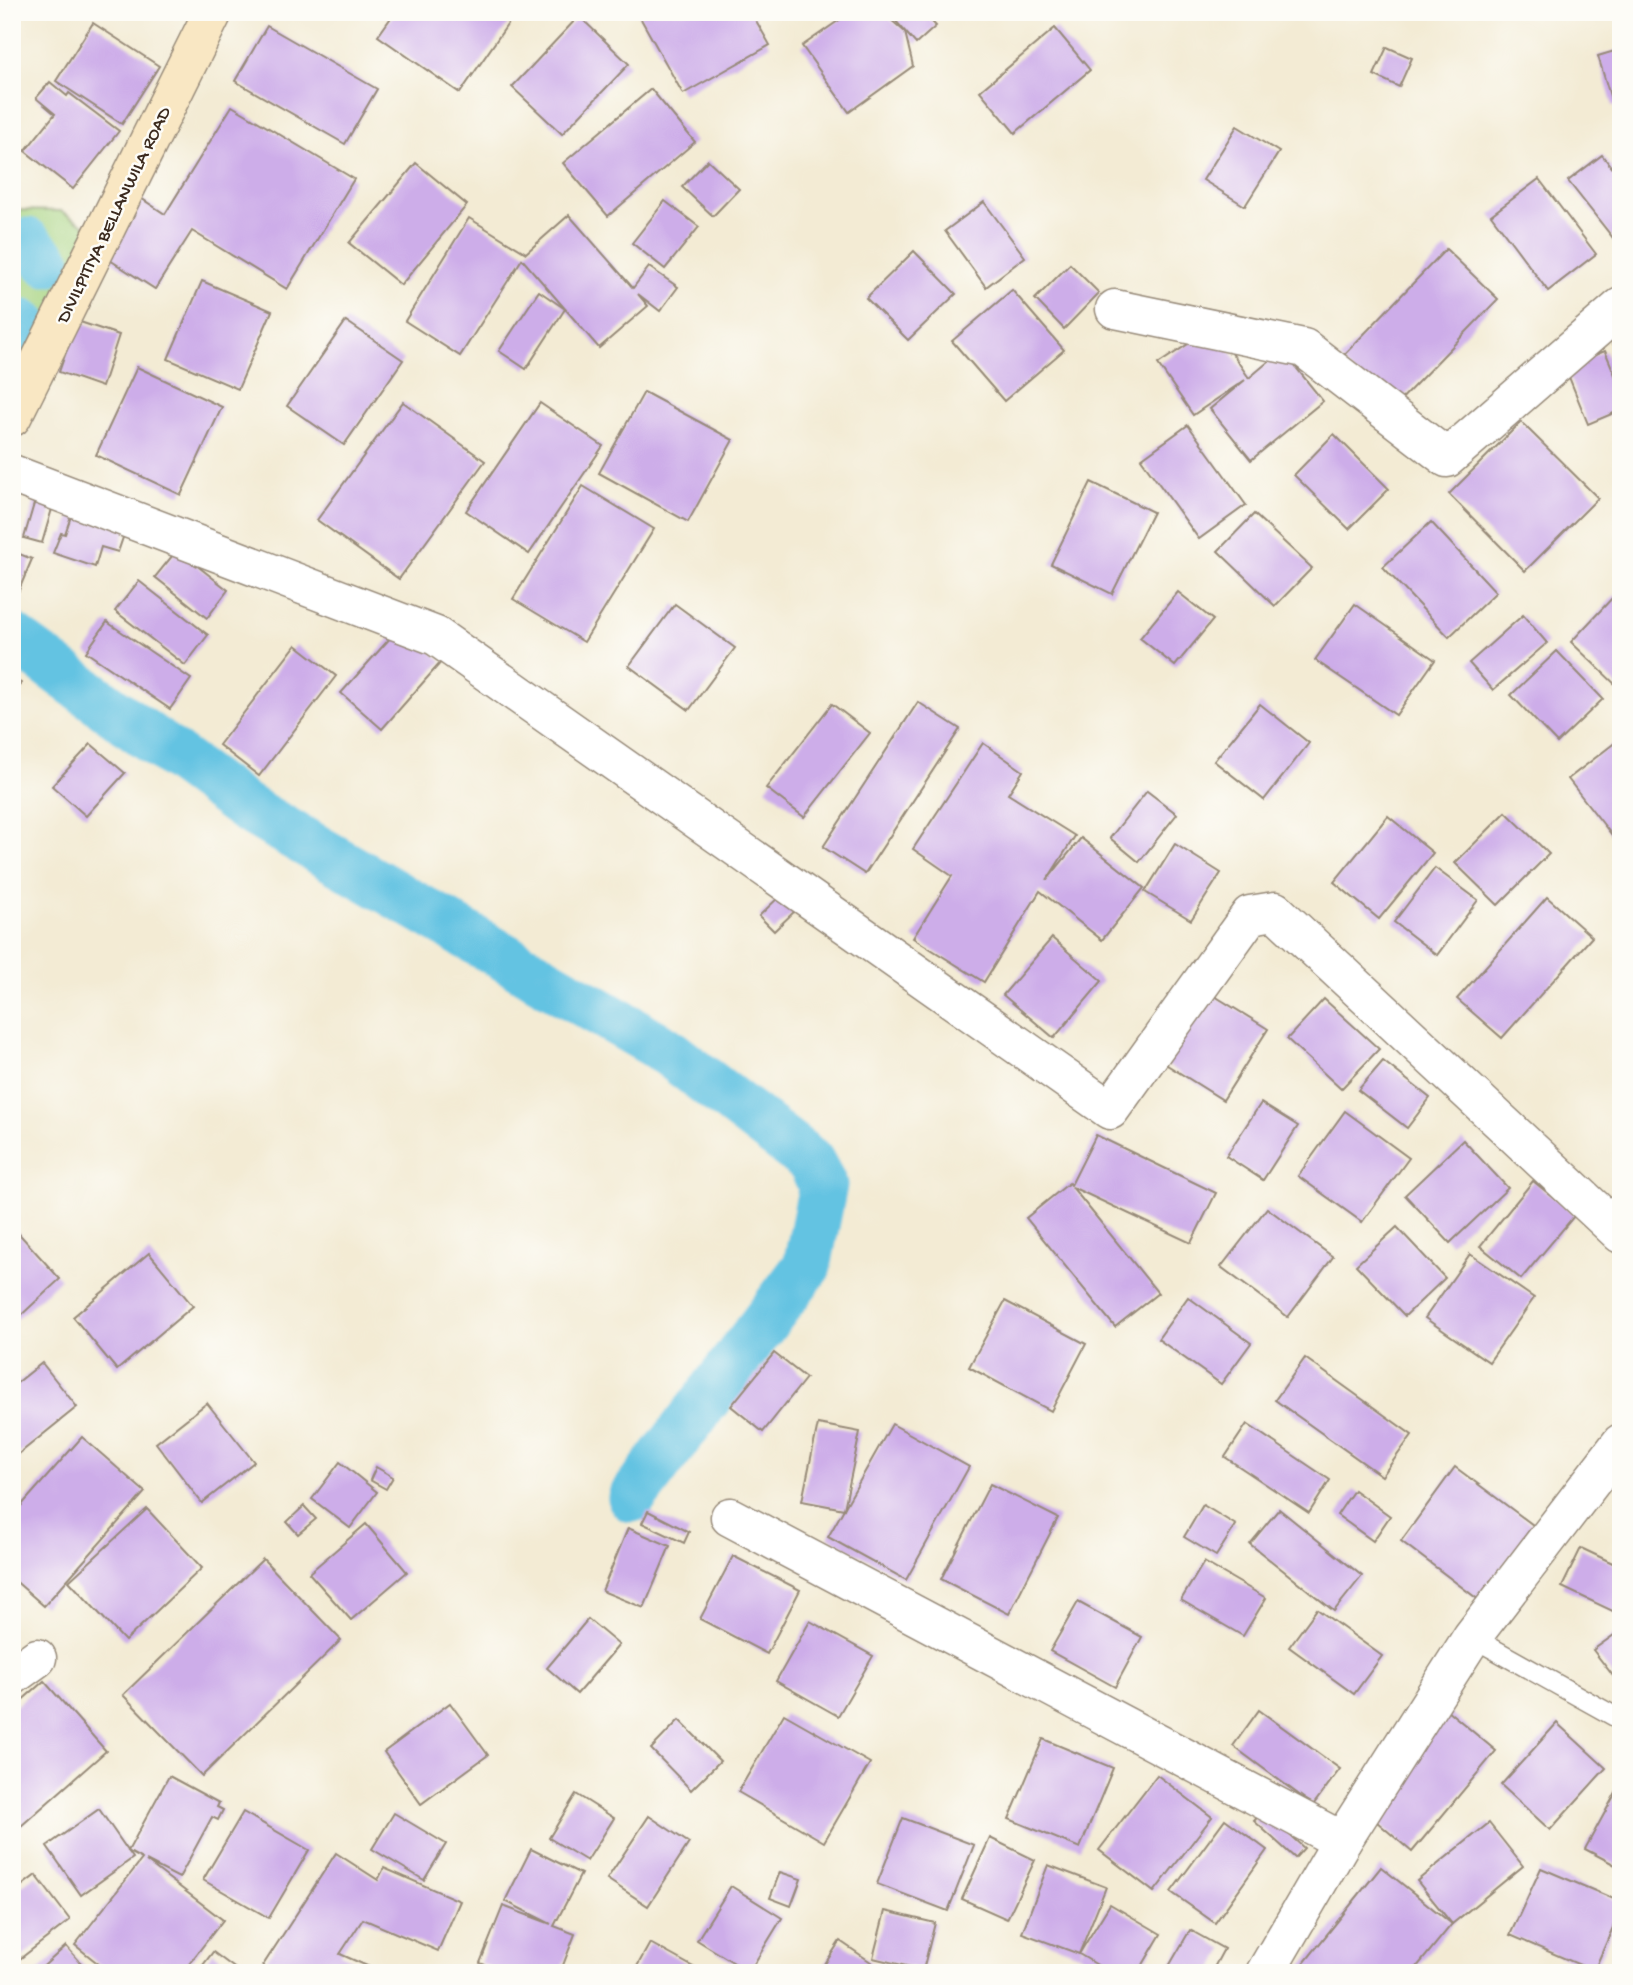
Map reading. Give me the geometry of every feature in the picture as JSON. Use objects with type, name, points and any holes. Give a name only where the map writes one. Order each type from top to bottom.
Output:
[{"type":"street","name":"DIVILPITIYA BELLANWILA ROAD","points":[[12,417],[211,13]]},
{"type":"street","points":[[1115,309],[1304,348],[1447,458],[1621,307]]},
{"type":"street","points":[[12,474],[436,636],[1110,1110],[1250,915],[1275,911],[1621,1234]]},
{"type":"street","points":[[1265,1973],[1342,1841],[1472,1637],[1621,1443]]},
{"type":"street","points":[[730,1517],[1342,1841]]},
{"type":"lane","points":[[1472,1637],[1621,1720]]},
{"type":"green space","points":[[12,210],[61,211],[101,235],[12,417]]},
{"type":"building","points":[[395,12],[516,12],[460,93],[378,36]]},
{"type":"building","points":[[637,12],[751,12],[770,45],[683,94]]},
{"type":"building","points":[[851,12],[882,12],[905,32],[913,66],[849,112],[802,46]]},
{"type":"building","points":[[888,12],[923,12],[936,26],[916,44]]},
{"type":"building","points":[[579,16],[629,64],[562,134],[512,87]]},
{"type":"building","points":[[93,23],[159,66],[122,124],[56,81]]},
{"type":"building","points":[[267,26],[377,89],[345,144],[235,81]]},
{"type":"building","points":[[1055,28],[1090,70],[1015,133],[980,91]]},
{"type":"building","points":[[1387,47],[1412,58],[1399,87],[1374,75]]},
{"type":"building","points":[[1621,49],[1621,104],[1613,106],[1598,56]]},
{"type":"building","points":[[50,82],[119,131],[73,189],[25,151],[55,114],[36,98]]},
{"type":"building","points":[[651,89],[695,142],[608,216],[563,163]]},
{"type":"building","points":[[232,106],[354,179],[287,289],[192,231],[155,289],[99,253],[136,195],[165,214]]},
{"type":"building","points":[[1237,126],[1279,152],[1245,206],[1203,180]]},
{"type":"building","points":[[1602,155],[1621,179],[1621,248],[1568,181]]},
{"type":"building","points":[[708,160],[739,189],[713,216],[682,187]]},
{"type":"building","points":[[416,163],[467,205],[401,285],[349,243]]},
{"type":"building","points":[[1539,179],[1596,254],[1548,291],[1491,215]]},
{"type":"building","points":[[665,201],[699,227],[665,269],[632,243]]},
{"type":"building","points":[[984,202],[1025,257],[986,287],[945,231]]},
{"type":"building","points":[[569,215],[633,288],[649,267],[678,287],[660,311],[638,294],[648,306],[599,348],[522,259],[460,356],[405,321],[469,218],[526,253]]},
{"type":"building","points":[[1446,249],[1498,299],[1392,409],[1340,359]]},
{"type":"building","points":[[914,251],[956,294],[908,340],[866,298]]},
{"type":"building","points":[[1070,264],[1099,293],[1064,329],[1035,299]]},
{"type":"building","points":[[202,281],[272,311],[238,389],[168,359]]},
{"type":"building","points":[[1012,290],[1064,350],[1004,401],[952,341]]},
{"type":"building","points":[[539,291],[565,309],[526,369],[499,351]]},
{"type":"building","points":[[77,321],[119,335],[102,387],[59,372]]},
{"type":"building","points":[[346,321],[403,360],[344,445],[287,406]]},
{"type":"building","points":[[1214,327],[1249,378],[1282,350],[1323,401],[1251,460],[1210,409],[1245,380],[1193,415],[1158,364]]},
{"type":"building","points":[[1621,329],[1621,357],[1609,337]]},
{"type":"building","points":[[1605,351],[1621,389],[1621,410],[1588,424],[1565,367]]},
{"type":"building","points":[[137,367],[222,407],[181,495],[96,455]]},
{"type":"building","points":[[644,392],[733,440],[688,522],[599,473]]},
{"type":"building","points":[[403,402],[485,461],[399,579],[317,520]]},
{"type":"building","points":[[540,403],[603,446],[529,554],[466,511]]},
{"type":"building","points":[[1521,422],[1598,498],[1525,571],[1449,494]]},
{"type":"building","points":[[1188,425],[1246,505],[1199,539],[1141,459]]},
{"type":"building","points":[[1334,434],[1389,489],[1349,529],[1294,475]]},
{"type":"building","points":[[1091,482],[1153,512],[1112,594],[1051,564]]},
{"type":"building","points":[[583,486],[654,529],[584,642],[513,599]]},
{"type":"building","points":[[36,497],[54,502],[42,543],[24,538]]},
{"type":"building","points":[[77,498],[130,517],[118,552],[101,547],[95,567],[53,553],[61,533],[65,534]]},
{"type":"building","points":[[1254,514],[1312,568],[1275,606],[1218,551]]},
{"type":"building","points":[[1431,522],[1496,592],[1449,637],[1383,567]]},
{"type":"building","points":[[177,550],[228,590],[207,618],[155,577]]},
{"type":"building","points":[[17,553],[32,559],[16,597],[12,596],[12,563]]},
{"type":"building","points":[[139,581],[208,635],[185,665],[115,611]]},
{"type":"building","points":[[1178,592],[1213,620],[1175,666],[1140,638]]},
{"type":"building","points":[[1615,595],[1621,601],[1621,690],[1571,642]]},
{"type":"building","points":[[675,604],[735,648],[689,710],[629,666]]},
{"type":"building","points":[[1355,604],[1435,660],[1396,715],[1315,660]]},
{"type":"building","points":[[1523,615],[1547,643],[1493,690],[1469,663]]},
{"type":"building","points":[[107,622],[191,679],[170,709],[86,652]]},
{"type":"building","points":[[401,626],[442,661],[382,729],[341,693]]},
{"type":"building","points":[[296,645],[336,676],[259,776],[219,745]]},
{"type":"building","points":[[1557,651],[1603,699],[1557,743],[1511,695]]},
{"type":"building","points":[[12,678],[21,683],[12,698]]},
{"type":"building","points":[[918,702],[960,729],[865,874],[823,847]]},
{"type":"building","points":[[832,704],[870,733],[804,817],[766,788]]},
{"type":"building","points":[[1260,704],[1309,743],[1264,800],[1214,761]]},
{"type":"building","points":[[1621,738],[1621,835],[1615,839],[1568,779]]},
{"type":"building","points":[[983,743],[1023,771],[1008,794],[1075,836],[1047,880],[1081,838],[1144,888],[1102,940],[1040,891],[984,982],[913,938],[952,876],[913,849]]},
{"type":"building","points":[[91,744],[125,773],[86,816],[52,786]]},
{"type":"building","points":[[1147,791],[1177,814],[1139,862],[1110,838]]},
{"type":"building","points":[[1506,812],[1549,854],[1498,905],[1455,863]]},
{"type":"building","points":[[1388,816],[1433,853],[1379,919],[1334,882]]},
{"type":"building","points":[[1175,844],[1221,873],[1191,920],[1145,892]]},
{"type":"building","points":[[1435,868],[1478,900],[1437,955],[1394,922]]},
{"type":"building","points":[[782,894],[796,910],[774,931],[759,916]]},
{"type":"building","points":[[1547,897],[1592,937],[1502,1038],[1457,999]]},
{"type":"building","points":[[1052,938],[1102,981],[1054,1038],[1003,995]]},
{"type":"building","points":[[1192,982],[1268,1029],[1223,1100],[1148,1053]]},
{"type":"building","points":[[1324,999],[1379,1049],[1341,1089],[1287,1039]]},
{"type":"building","points":[[1383,1061],[1430,1098],[1407,1128],[1358,1090]]},
{"type":"building","points":[[1261,1103],[1298,1126],[1263,1180],[1226,1156]]},
{"type":"building","points":[[1345,1111],[1409,1158],[1362,1222],[1298,1176]]},
{"type":"building","points":[[1096,1135],[1216,1193],[1191,1243],[1072,1187],[1158,1293],[1115,1327],[1026,1218],[1069,1183],[1071,1185]]},
{"type":"building","points":[[1463,1140],[1508,1188],[1450,1243],[1405,1195]]},
{"type":"building","points":[[1533,1181],[1575,1215],[1521,1279],[1480,1246]]},
{"type":"building","points":[[1267,1208],[1333,1257],[1288,1317],[1221,1267]]},
{"type":"building","points":[[12,1226],[60,1279],[16,1320],[12,1315]]},
{"type":"building","points":[[1397,1227],[1445,1278],[1405,1316],[1356,1265]]},
{"type":"building","points":[[149,1253],[193,1306],[117,1370],[73,1317]]},
{"type":"building","points":[[1470,1254],[1534,1298],[1489,1362],[1425,1318]]},
{"type":"building","points":[[1188,1297],[1251,1343],[1221,1384],[1158,1339]]},
{"type":"building","points":[[1005,1301],[1086,1344],[1051,1411],[969,1367]]},
{"type":"building","points":[[774,1353],[806,1378],[763,1432],[731,1406]]},
{"type":"building","points":[[1305,1358],[1412,1435],[1382,1476],[1275,1400]]},
{"type":"building","points":[[42,1363],[77,1407],[15,1457],[12,1455],[12,1387]]},
{"type":"building","points":[[207,1403],[254,1462],[202,1503],[156,1443]]},
{"type":"building","points":[[818,1424],[860,1432],[844,1509],[802,1501]]},
{"type":"building","points":[[892,1424],[969,1467],[906,1580],[828,1537]]},
{"type":"building","points":[[1247,1424],[1330,1480],[1309,1513],[1225,1457]]},
{"type":"building","points":[[82,1437],[145,1492],[44,1606],[12,1578],[12,1516]]},
{"type":"building","points":[[340,1462],[377,1492],[350,1528],[312,1499]]},
{"type":"building","points":[[376,1467],[393,1477],[386,1489],[370,1480]]},
{"type":"building","points":[[1455,1467],[1533,1525],[1479,1600],[1401,1541]]},
{"type":"building","points":[[990,1484],[1058,1518],[1009,1614],[941,1579]]},
{"type":"building","points":[[1354,1490],[1390,1516],[1373,1541],[1337,1515]]},
{"type":"building","points":[[1203,1505],[1236,1525],[1216,1556],[1184,1537]]},
{"type":"building","points":[[304,1506],[316,1519],[298,1534],[287,1522]]},
{"type":"building","points":[[147,1509],[202,1568],[125,1641],[69,1581]]},
{"type":"building","points":[[1279,1509],[1362,1576],[1334,1611],[1250,1544]]},
{"type":"building","points":[[648,1511],[689,1532],[684,1543],[642,1523]]},
{"type":"building","points":[[366,1524],[407,1572],[351,1620],[309,1573]]},
{"type":"building","points":[[628,1528],[670,1546],[644,1608],[602,1591]]},
{"type":"building","points":[[1581,1548],[1621,1567],[1621,1615],[1562,1587]]},
{"type":"building","points":[[733,1556],[800,1590],[767,1654],[700,1619]]},
{"type":"building","points":[[263,1559],[341,1640],[202,1776],[123,1695]]},
{"type":"building","points":[[1204,1562],[1266,1598],[1243,1636],[1181,1600]]},
{"type":"building","points":[[1078,1602],[1142,1637],[1115,1687],[1050,1651]]},
{"type":"building","points":[[1317,1609],[1382,1656],[1354,1694],[1289,1647]]},
{"type":"building","points":[[588,1619],[619,1645],[577,1694],[547,1668]]},
{"type":"building","points":[[810,1621],[873,1656],[838,1716],[776,1681]]},
{"type":"building","points":[[1621,1630],[1621,1686],[1593,1650]]},
{"type":"building","points":[[44,1681],[106,1751],[12,1834],[12,1709]]},
{"type":"building","points":[[450,1703],[488,1755],[421,1804],[384,1752]]},
{"type":"building","points":[[1259,1710],[1340,1769],[1313,1805],[1233,1746]]},
{"type":"building","points":[[1447,1710],[1496,1751],[1412,1852],[1363,1810]]},
{"type":"building","points":[[784,1714],[870,1763],[824,1842],[738,1792]]},
{"type":"building","points":[[679,1720],[720,1761],[691,1790],[651,1749]]},
{"type":"building","points":[[1557,1723],[1606,1768],[1550,1830],[1501,1785]]},
{"type":"building","points":[[1043,1739],[1113,1768],[1080,1848],[1009,1819]]},
{"type":"building","points":[[1157,1775],[1212,1817],[1154,1892],[1099,1850]]},
{"type":"building","points":[[169,1776],[219,1803],[217,1807],[223,1810],[218,1820],[212,1817],[179,1878],[146,1861],[223,1920],[182,1973],[110,1973],[75,1945],[142,1859],[128,1851]]},
{"type":"building","points":[[1621,1783],[1621,1868],[1585,1849]]},
{"type":"building","points":[[576,1794],[614,1818],[587,1861],[549,1838]]},
{"type":"building","points":[[99,1809],[133,1858],[81,1895],[47,1846]]},
{"type":"building","points":[[1263,1811],[1304,1848],[1295,1858],[1254,1821]]},
{"type":"building","points":[[243,1812],[309,1850],[269,1918],[203,1880]]},
{"type":"building","points":[[394,1813],[446,1844],[424,1880],[372,1849]]},
{"type":"building","points":[[649,1816],[689,1843],[648,1906],[607,1879]]},
{"type":"building","points":[[903,1818],[974,1845],[948,1911],[877,1884]]},
{"type":"building","points":[[1225,1819],[1267,1850],[1215,1923],[1171,1892]]},
{"type":"building","points":[[1489,1823],[1523,1866],[1452,1924],[1417,1881]]},
{"type":"building","points":[[990,1838],[1035,1860],[1007,1919],[962,1899]]},
{"type":"building","points":[[531,1849],[581,1874],[554,1926],[575,1934],[560,1973],[505,1973],[480,1963],[503,1906],[551,1924],[505,1901]]},
{"type":"building","points":[[336,1853],[378,1880],[384,1868],[460,1901],[438,1951],[363,1919],[340,1954],[383,1973],[258,1973]]},
{"type":"building","points":[[1048,1865],[1106,1887],[1079,1954],[1022,1933]]},
{"type":"building","points":[[1381,1867],[1452,1924],[1412,1973],[1296,1973]]},
{"type":"building","points":[[1541,1868],[1621,1902],[1621,1909],[1594,1971],[1510,1935]]},
{"type":"building","points":[[780,1872],[801,1879],[791,1906],[770,1898]]},
{"type":"building","points":[[36,1875],[70,1920],[12,1965],[12,1893]]},
{"type":"building","points":[[731,1886],[782,1918],[749,1972],[697,1940]]},
{"type":"building","points":[[1110,1904],[1161,1934],[1138,1973],[1111,1973],[1079,1954]]},
{"type":"building","points":[[885,1911],[935,1923],[923,1970],[873,1958]]},
{"type":"building","points":[[1190,1930],[1224,1949],[1211,1973],[1165,1973]]},
{"type":"building","points":[[840,1941],[887,1973],[819,1973]]},
{"type":"building","points":[[650,1943],[704,1973],[639,1973],[635,1970]]},
{"type":"building","points":[[66,1946],[90,1973],[36,1973]]},
{"type":"building","points":[[213,1952],[237,1970],[235,1973],[197,1973]]},
{"type":"waterway","points":[[12,246],[27,242],[47,262]]},
{"type":"waterway","points":[[12,348],[24,324]]},
{"type":"waterway","points":[[12,637],[246,808],[664,1049],[810,1161],[823,1185],[807,1266],[632,1498]]}]
